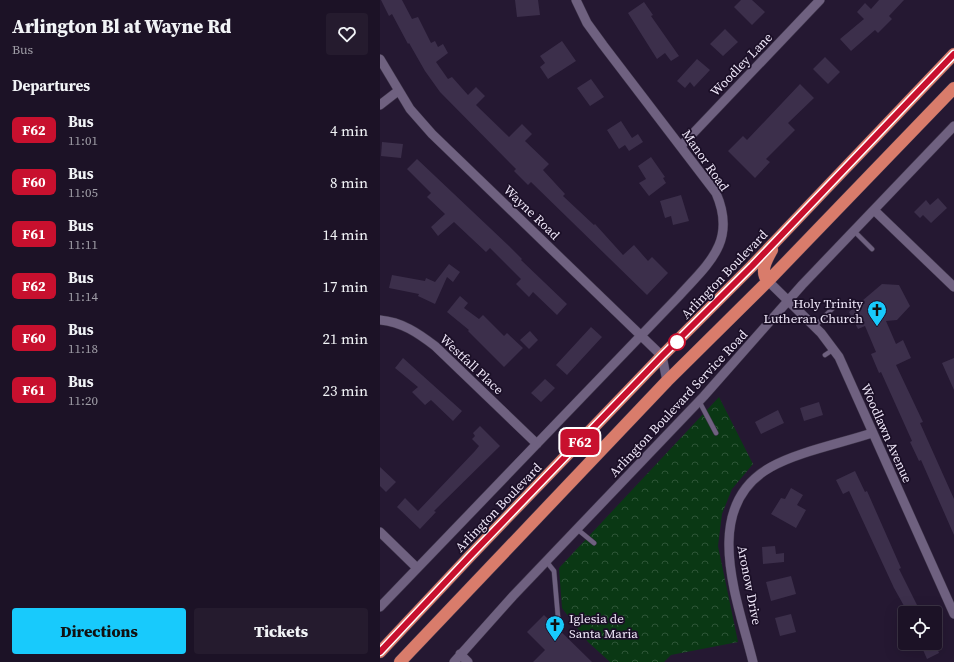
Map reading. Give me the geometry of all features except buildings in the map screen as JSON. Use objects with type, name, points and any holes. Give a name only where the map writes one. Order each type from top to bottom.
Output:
[{"type":"highway","name":"Arlington Boulevard","points":[[380,652],[662,356],[777,240],[954,54]]},
{"type":"highway","points":[[400,662],[667,381],[768,281],[954,88]]},
{"type":"highway","points":[[768,281],[764,276],[764,268],[777,240]]},
{"type":"street","name":"Manor Road","points":[[576,0],[587,23],[681,146],[718,199],[724,220],[722,240],[719,249],[707,265],[641,336]]},
{"type":"street","name":"Woodley Lane","points":[[681,146],[820,0]]},
{"type":"street","name":"Wayne Road","points":[[380,58],[398,91],[410,109],[432,134],[662,356]]},
{"type":"street","points":[[380,106],[398,91]]},
{"type":"street","name":"Arlington Boulevard Service Road","points":[[454,662],[546,561],[699,401],[788,302],[954,126]]},
{"type":"street","points":[[874,210],[954,287]]},
{"type":"street","name":"Woodlawn Avenue","points":[[768,281],[834,349],[847,374],[954,614]]},
{"type":"street","name":"Westfall Place","points":[[380,320],[407,326],[424,337],[537,444]]},
{"type":"street","points":[[380,607],[641,336]]},
{"type":"street","points":[[662,356],[667,381]]},
{"type":"street","name":"Aronow Drive","points":[[753,662],[729,558],[729,529],[737,502],[753,479],[772,466],[788,459],[872,433]]},
{"type":"street","points":[[380,532],[417,568]]},
{"type":"street","points":[[460,654],[468,662]]},
{"type":"lane","points":[[854,231],[872,249]]},
{"type":"lane","points":[[814,327],[834,307]]},
{"type":"lane","points":[[825,355],[834,349]]},
{"type":"lane","points":[[699,401],[716,433]]},
{"type":"lane","points":[[577,529],[594,543]]},
{"type":"lane","points":[[546,561],[554,571],[558,617]]},
{"type":"green space","points":[[719,397],[753,464],[732,489],[722,514],[718,546],[738,642],[671,655],[664,662],[610,662],[588,642],[562,608],[559,568]]},
{"type":"bus line","name":"F62","points":[[380,652],[662,356],[752,266],[954,54]]},
{"type":"place","name":"Holy Trinity Lutheran Church","points":[[877,327]]},
{"type":"place","name":"Iglesia de Santa Maria","points":[[555,642]]}]
